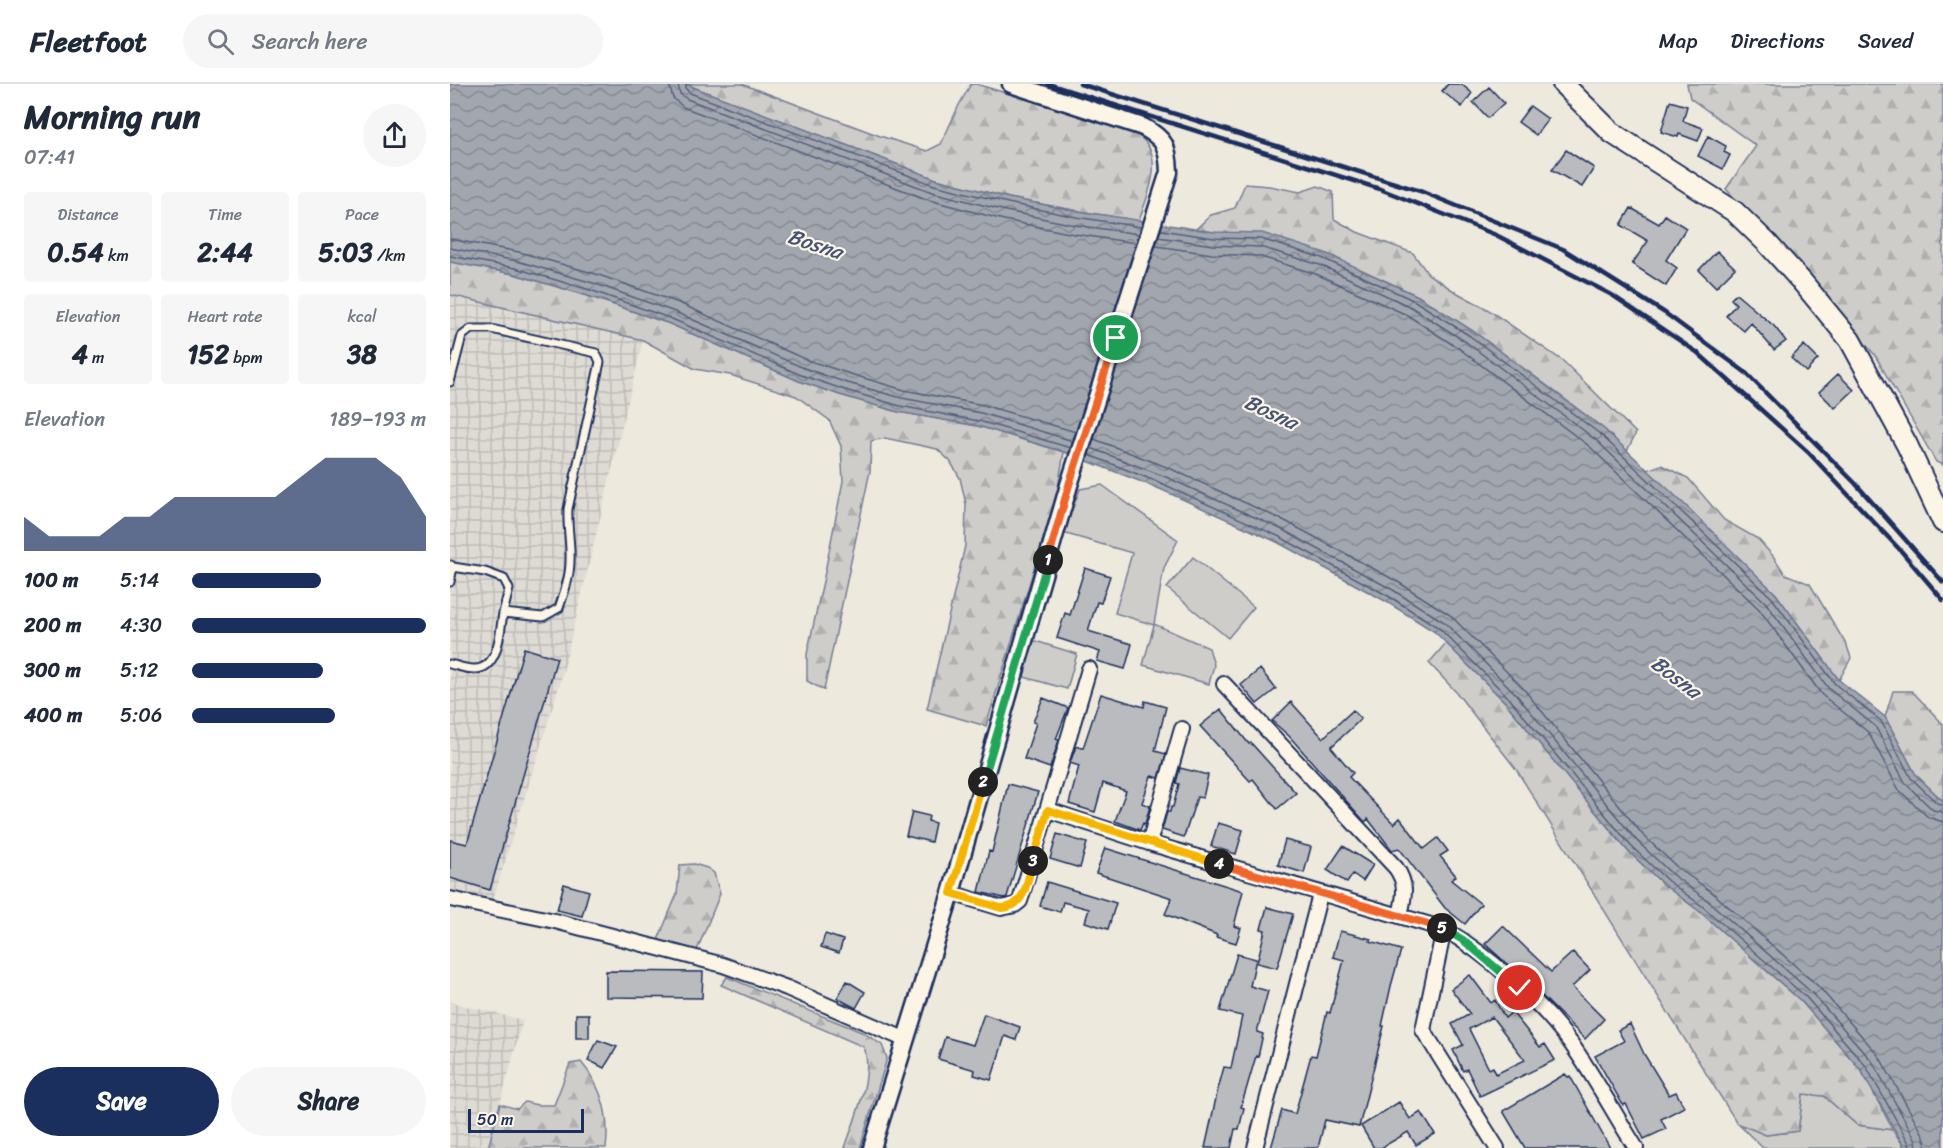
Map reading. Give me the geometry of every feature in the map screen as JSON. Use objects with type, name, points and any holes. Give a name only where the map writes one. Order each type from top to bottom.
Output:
[{"type":"main road","points":[[1563,84],[1612,133],[1735,212],[1804,284],[1850,340],[1907,445],[1943,522]]},
{"type":"street","points":[[872,1148],[951,893],[1069,485],[1164,191],[1168,171],[1168,152],[1160,136],[1143,127],[1011,84]]},
{"type":"street","points":[[951,893],[1001,908],[1015,905],[1023,895],[1089,669]]},
{"type":"street","points":[[1224,684],[1396,868],[1404,881],[1405,888],[1400,916]]},
{"type":"street","points":[[1149,843],[1182,729]]},
{"type":"street","points":[[1048,810],[1149,843],[1444,929],[1463,940],[1520,988],[1569,1041],[1636,1148]]},
{"type":"street","points":[[1255,1148],[1320,894]]},
{"type":"street","points":[[450,899],[555,921],[723,965],[787,988],[904,1039]]},
{"type":"street","points":[[1444,929],[1423,1030],[1497,1148]]},
{"type":"lane","points":[[450,382],[462,336],[471,329],[491,329],[597,352],[600,362],[567,509],[570,564],[559,608],[543,617],[503,613]]},
{"type":"lane","points":[[450,582],[451,566],[485,572],[504,579],[509,589],[495,654],[490,664],[477,670],[450,664]]},
{"type":"shaded area","points":[[450,295],[643,340],[561,680],[493,900],[450,893]]},
{"type":"shaded area","points":[[450,1002],[523,1020],[488,1148],[450,1148]]},
{"type":"green space","points":[[685,84],[742,84],[880,136],[927,151],[941,144],[971,84],[976,84],[1131,131],[1143,139],[1151,151],[1152,182],[1139,221],[1009,198],[936,179]]},
{"type":"green space","points":[[1687,84],[1943,84],[1943,465],[1936,462],[1874,354],[1780,245],[1726,189],[1756,146],[1690,98]]},
{"type":"green space","points":[[1245,184],[1300,192],[1318,186],[1333,192],[1334,219],[1357,232],[1413,253],[1428,274],[1487,309],[1563,361],[1636,433],[1627,451],[1604,429],[1549,387],[1473,331],[1418,296],[1325,253],[1196,229],[1211,215],[1235,208]]},
{"type":"green space","points":[[450,262],[514,274],[588,296],[670,324],[799,381],[840,395],[899,412],[978,426],[1064,452],[1057,493],[986,726],[927,709],[965,546],[966,504],[960,478],[950,461],[937,449],[885,438],[871,441],[870,471],[824,690],[807,681],[807,654],[843,481],[841,446],[829,420],[796,396],[730,375],[695,369],[643,340],[450,295]]},
{"type":"green space","points":[[1661,465],[1688,478],[1724,520],[1758,539],[1785,574],[1810,584],[1847,646],[1851,658],[1839,680],[1776,594],[1647,470]]},
{"type":"green space","points":[[1102,485],[1178,540],[1164,568],[1154,624],[1209,648],[1214,665],[1209,684],[1143,665],[1154,625],[1115,613],[1132,553],[1063,533],[1080,489]]},
{"type":"green space","points":[[1193,557],[1254,607],[1228,638],[1167,588]]},
{"type":"green space","points":[[1032,640],[1077,654],[1067,689],[1024,677]]},
{"type":"green space","points":[[1446,643],[1505,702],[1627,850],[1664,885],[1699,911],[1801,1001],[1861,1070],[1893,1130],[1857,1125],[1824,1096],[1803,1094],[1798,1131],[1766,1135],[1737,1123],[1516,769],[1456,692],[1429,663]]},
{"type":"green space","points":[[1893,691],[1912,691],[1943,724],[1943,801],[1916,775],[1885,717]]},
{"type":"green space","points":[[694,864],[714,873],[720,894],[697,950],[658,940],[677,894],[680,865]]},
{"type":"green space","points":[[727,977],[864,1033],[882,1045],[887,1058],[860,1148],[845,1148],[865,1084],[867,1071],[864,1047],[721,985]]},
{"type":"green space","points":[[581,1062],[594,1081],[603,1102],[607,1125],[606,1148],[488,1148],[500,1104],[517,1109],[525,1102],[554,1105],[570,1064]]},
{"type":"green space","points":[[1803,1094],[1824,1096],[1857,1125],[1893,1130],[1905,1148],[1763,1148],[1737,1123],[1766,1135],[1798,1131]]},
{"type":"water","name":"Bosna","points":[[450,84],[685,84],[936,179],[1009,198],[1214,232],[1262,233],[1325,253],[1418,296],[1473,331],[1604,429],[1776,594],[1839,680],[1885,717],[1916,775],[1943,801],[1943,1148],[1905,1148],[1861,1070],[1801,1001],[1699,911],[1664,885],[1627,850],[1505,702],[1435,632],[1387,602],[1277,542],[1160,489],[1064,452],[978,426],[898,412],[840,395],[799,381],[670,324],[588,296],[514,274],[450,262]]},
{"type":"building","points":[[1448,84],[1461,84],[1472,93],[1462,107],[1442,91]]},
{"type":"building","points":[[1489,87],[1504,103],[1488,118],[1473,102]]},
{"type":"building","points":[[1670,101],[1687,106],[1683,121],[1703,128],[1698,141],[1679,134],[1678,137],[1661,132]]},
{"type":"building","points":[[1530,106],[1548,119],[1536,135],[1518,122]]},
{"type":"building","points":[[1708,136],[1726,146],[1724,152],[1730,155],[1723,169],[1698,156]]},
{"type":"building","points":[[1566,150],[1594,168],[1582,187],[1552,170]]},
{"type":"building","points":[[1631,208],[1659,224],[1665,215],[1686,228],[1666,260],[1677,268],[1666,286],[1632,264],[1648,241],[1621,225]]},
{"type":"building","points":[[1717,251],[1735,268],[1716,287],[1699,270]]},
{"type":"building","points":[[1736,294],[1774,326],[1786,341],[1774,350],[1751,323],[1744,331],[1726,316],[1736,304],[1731,299]]},
{"type":"building","points":[[1804,345],[1818,359],[1806,372],[1791,358]]},
{"type":"building","points":[[1838,374],[1854,390],[1835,408],[1819,392]]},
{"type":"building","points":[[1085,568],[1110,576],[1101,603],[1097,602],[1088,631],[1132,644],[1125,669],[1097,661],[1100,652],[1057,638],[1065,613],[1070,615]]},
{"type":"building","points":[[524,648],[557,658],[490,890],[450,878],[450,840],[467,844]]},
{"type":"building","points":[[1260,669],[1276,689],[1257,704],[1241,685]]},
{"type":"building","points":[[1101,694],[1144,707],[1145,701],[1166,707],[1155,751],[1166,754],[1159,778],[1151,776],[1142,803],[1150,806],[1145,824],[1143,823],[1140,830],[1115,821],[1126,791],[1103,783],[1095,812],[1069,804],[1079,766],[1070,763],[1076,746],[1083,748]]},
{"type":"building","points":[[1043,698],[1068,708],[1056,739],[1059,740],[1050,768],[1024,759],[1036,723],[1033,722]]},
{"type":"building","points":[[1291,702],[1323,738],[1353,710],[1361,719],[1331,747],[1353,773],[1349,777],[1394,824],[1400,818],[1424,849],[1438,838],[1448,851],[1440,856],[1456,876],[1451,880],[1481,904],[1465,924],[1445,908],[1399,848],[1392,850],[1368,819],[1365,822],[1289,736],[1272,721]]},
{"type":"building","points":[[1221,709],[1249,744],[1251,743],[1296,793],[1277,809],[1253,779],[1250,781],[1200,726]]},
{"type":"building","points":[[1180,768],[1208,775],[1203,798],[1197,797],[1184,837],[1162,830],[1167,812],[1170,812],[1173,807],[1179,784],[1176,783]]},
{"type":"building","points":[[1008,784],[1038,792],[1007,897],[1004,898],[979,892],[989,851],[992,852]]},
{"type":"building","points":[[912,812],[929,816],[928,821],[935,823],[931,842],[906,836]]},
{"type":"building","points":[[1218,823],[1243,830],[1236,854],[1211,846]]},
{"type":"building","points":[[1057,834],[1087,843],[1080,868],[1050,859]]},
{"type":"building","points":[[1285,840],[1311,847],[1304,873],[1278,865]]},
{"type":"building","points":[[1343,846],[1373,865],[1363,881],[1353,874],[1347,883],[1327,870]]},
{"type":"building","points":[[1105,848],[1243,891],[1234,926],[1241,928],[1236,943],[1216,937],[1217,935],[1165,914],[1172,898],[1096,873]]},
{"type":"building","points":[[1047,882],[1116,903],[1108,929],[1085,922],[1089,909],[1063,902],[1060,912],[1040,906]]},
{"type":"building","points":[[564,884],[589,891],[582,916],[557,910]]},
{"type":"building","points":[[1267,907],[1293,914],[1277,968],[1257,963],[1265,930],[1261,929]]},
{"type":"building","points":[[1503,926],[1551,972],[1573,952],[1590,970],[1572,987],[1604,1019],[1585,1039],[1535,989],[1485,944]]},
{"type":"building","points":[[1340,931],[1401,950],[1359,1127],[1325,1120],[1318,1148],[1271,1148],[1282,1110],[1295,1114],[1311,1055],[1316,1056],[1327,1012],[1330,1013],[1344,960],[1333,957]]},
{"type":"building","points":[[825,934],[843,940],[839,953],[821,947]]},
{"type":"building","points":[[1237,954],[1256,959],[1250,986],[1268,991],[1257,1032],[1263,1034],[1258,1057],[1256,1056],[1241,1107],[1244,1108],[1239,1129],[1235,1129],[1231,1148],[1205,1148],[1224,1067],[1231,1068],[1242,1016],[1220,1011]]},
{"type":"building","points":[[606,971],[703,972],[702,998],[606,997]]},
{"type":"building","points":[[1470,975],[1491,1003],[1495,1000],[1505,1018],[1512,1012],[1540,1047],[1545,1044],[1555,1060],[1480,1096],[1467,1069],[1463,1071],[1453,1050],[1463,1045],[1452,1024],[1470,1014],[1451,989]],"holes":[[[1492,1017],[1525,1060],[1496,1074],[1493,1067],[1489,1069],[1469,1029]]]},
{"type":"building","points":[[847,981],[865,992],[856,1008],[837,998]]},
{"type":"building","points":[[576,1014],[589,1014],[589,1038],[576,1038]]},
{"type":"building","points":[[984,1014],[1020,1027],[1016,1040],[1005,1036],[991,1080],[974,1075],[975,1070],[938,1059],[945,1037],[973,1045]]},
{"type":"building","points":[[1630,1024],[1644,1054],[1669,1095],[1676,1092],[1684,1107],[1661,1119],[1666,1129],[1644,1139],[1626,1104],[1623,1105],[1595,1056],[1624,1041],[1618,1030]]},
{"type":"building","points":[[598,1040],[617,1047],[604,1068],[588,1060]]},
{"type":"building","points":[[1565,1074],[1570,1076],[1610,1148],[1525,1148],[1503,1111]]},
{"type":"building","points":[[1399,1102],[1410,1119],[1421,1112],[1435,1134],[1416,1145],[1408,1132],[1381,1148],[1374,1148],[1361,1126]]},
{"type":"railway","points":[[1048,84],[1380,189],[1496,235],[1612,295],[1698,353],[1808,452],[1902,552],[1943,600]]},
{"type":"railway","points":[[1080,84],[1420,191],[1563,249],[1665,313],[1745,372],[1855,483],[1943,582]]},
{"type":"route","points":[[1116,338],[1069,485],[951,893],[1001,908],[1008,908],[1020,901],[1048,810],[1149,843],[1444,929],[1463,940],[1520,988]]}]
